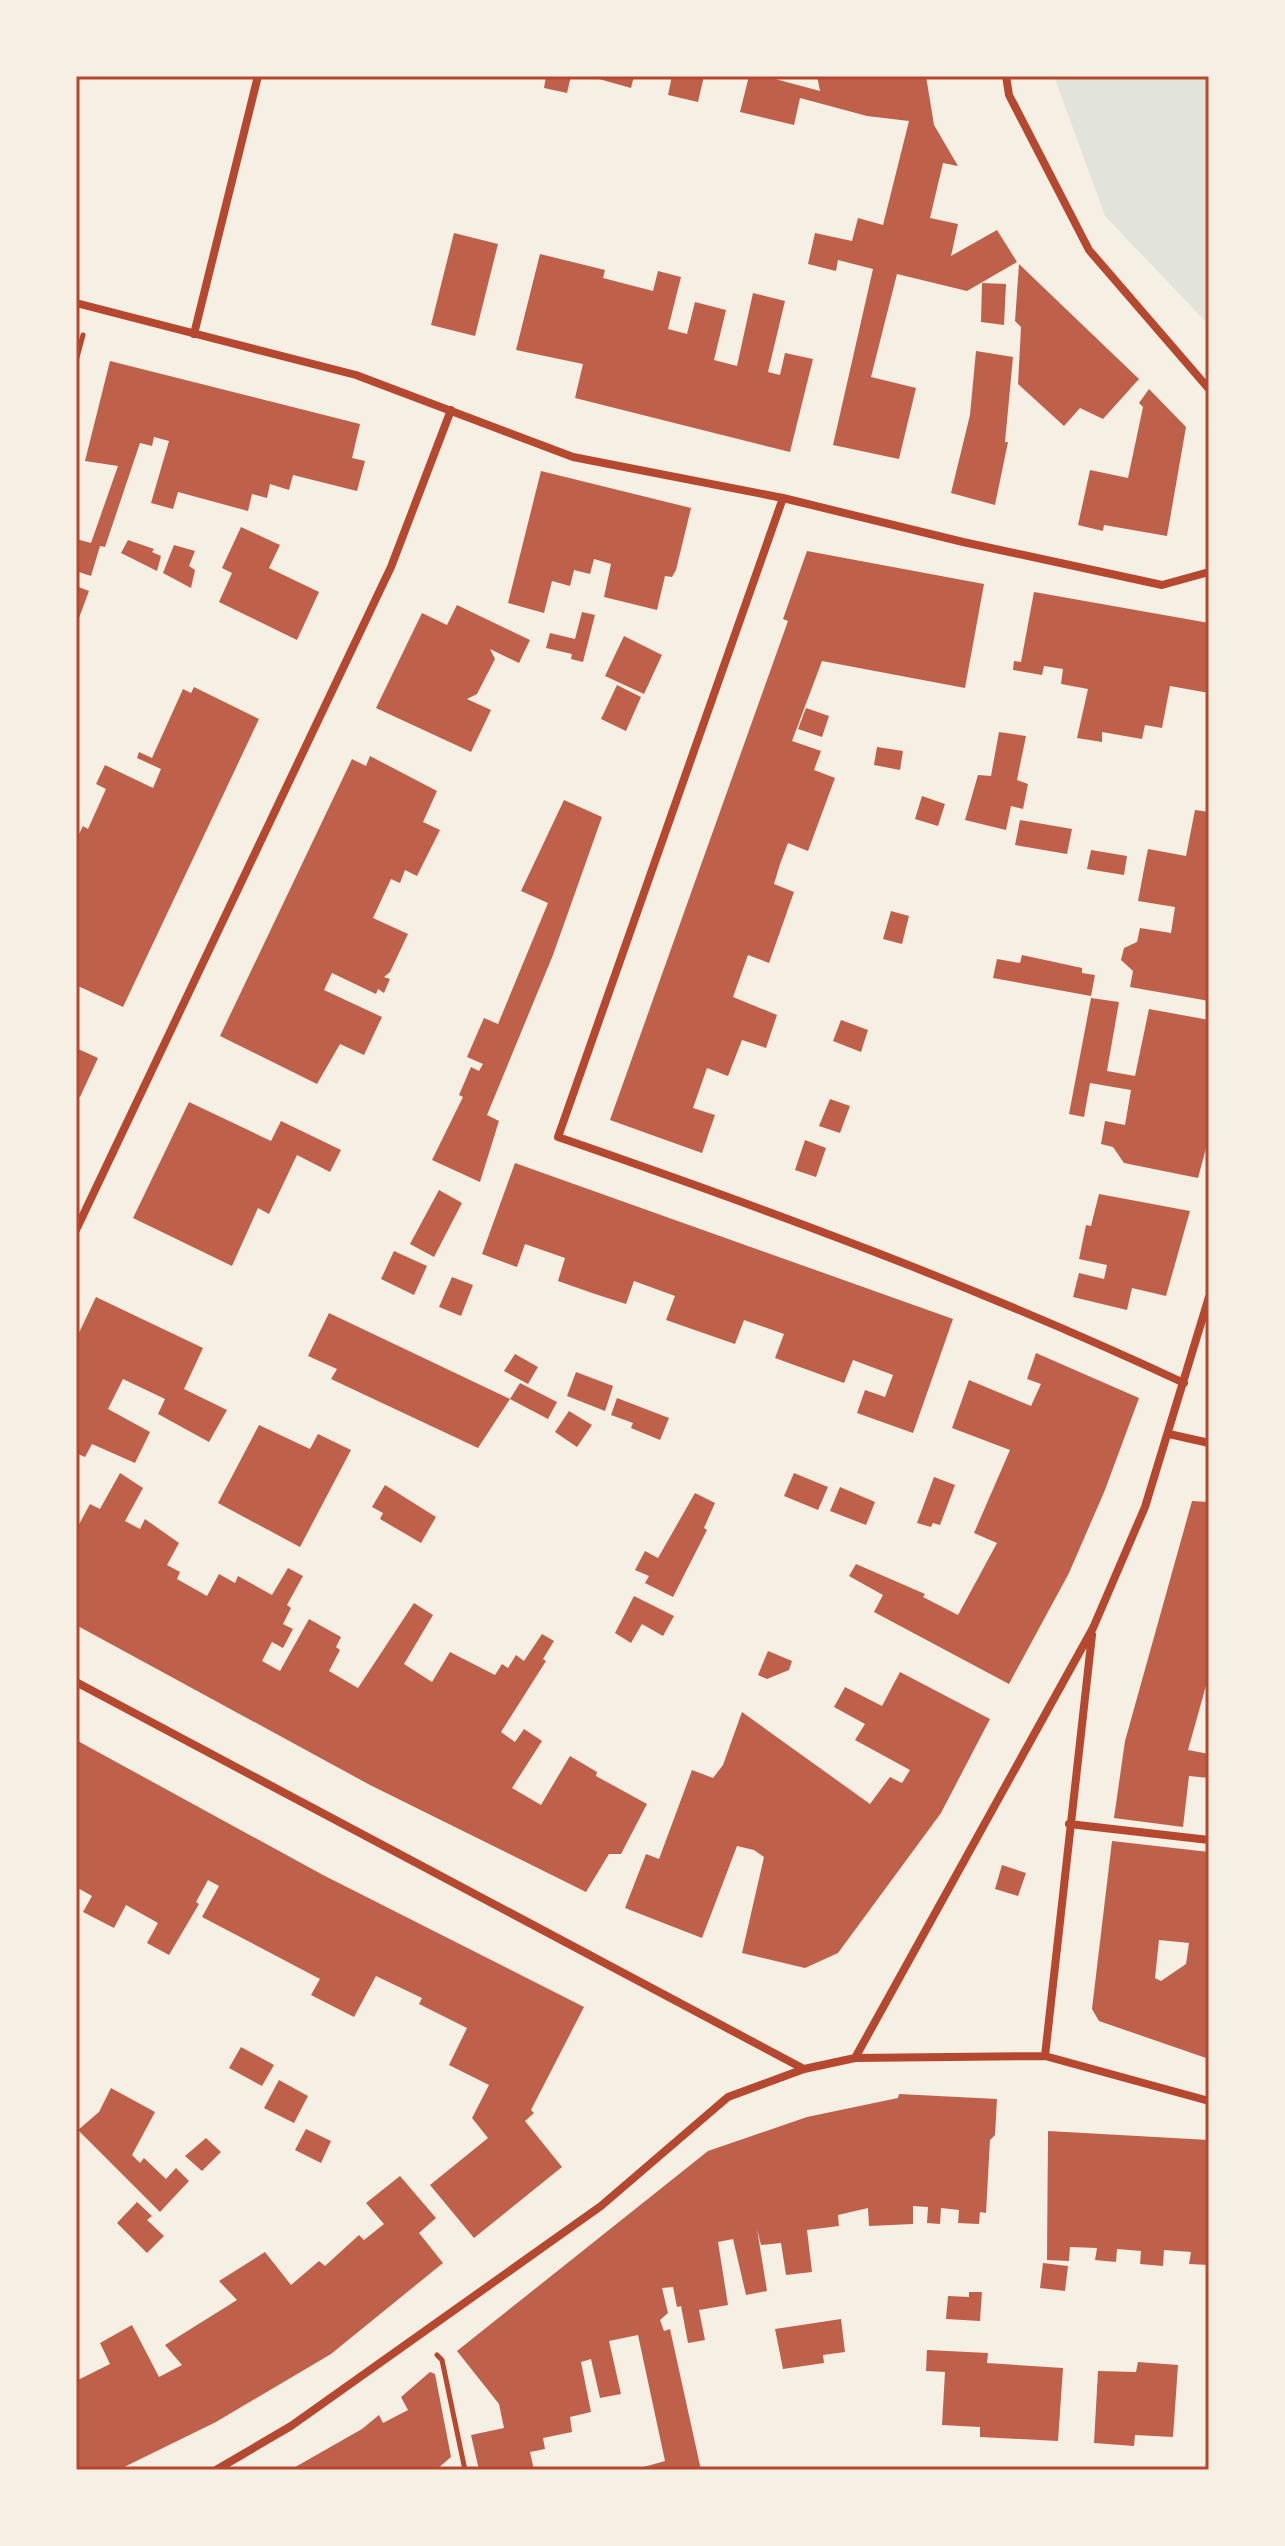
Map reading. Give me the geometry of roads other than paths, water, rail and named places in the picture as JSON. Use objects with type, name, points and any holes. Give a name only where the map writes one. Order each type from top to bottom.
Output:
[{"type":"street","points":[[194,334],[258,76]]},
{"type":"street","points":[[1006,76],[1009,95],[1089,250],[1209,389]]},
{"type":"street","points":[[76,303],[356,375],[573,457],[783,498],[963,542],[1162,585],[1209,572]]},
{"type":"street","points":[[76,1230],[391,567],[451,410]]},
{"type":"street","points":[[783,498],[558,1137],[744,1201],[1039,1316],[1184,1383]]},
{"type":"street","points":[[855,2058],[1093,1628],[1145,1507],[1209,1297]]},
{"type":"street","points":[[1169,1434],[1209,1443]]},
{"type":"street","points":[[1045,2056],[1093,1628]]},
{"type":"street","points":[[76,1682],[804,2069]]},
{"type":"street","points":[[1069,1824],[1209,1840]]},
{"type":"street","points":[[216,2470],[291,2426],[601,2206],[728,2097],[804,2069],[855,2058],[1045,2056],[1209,2101]]}]
